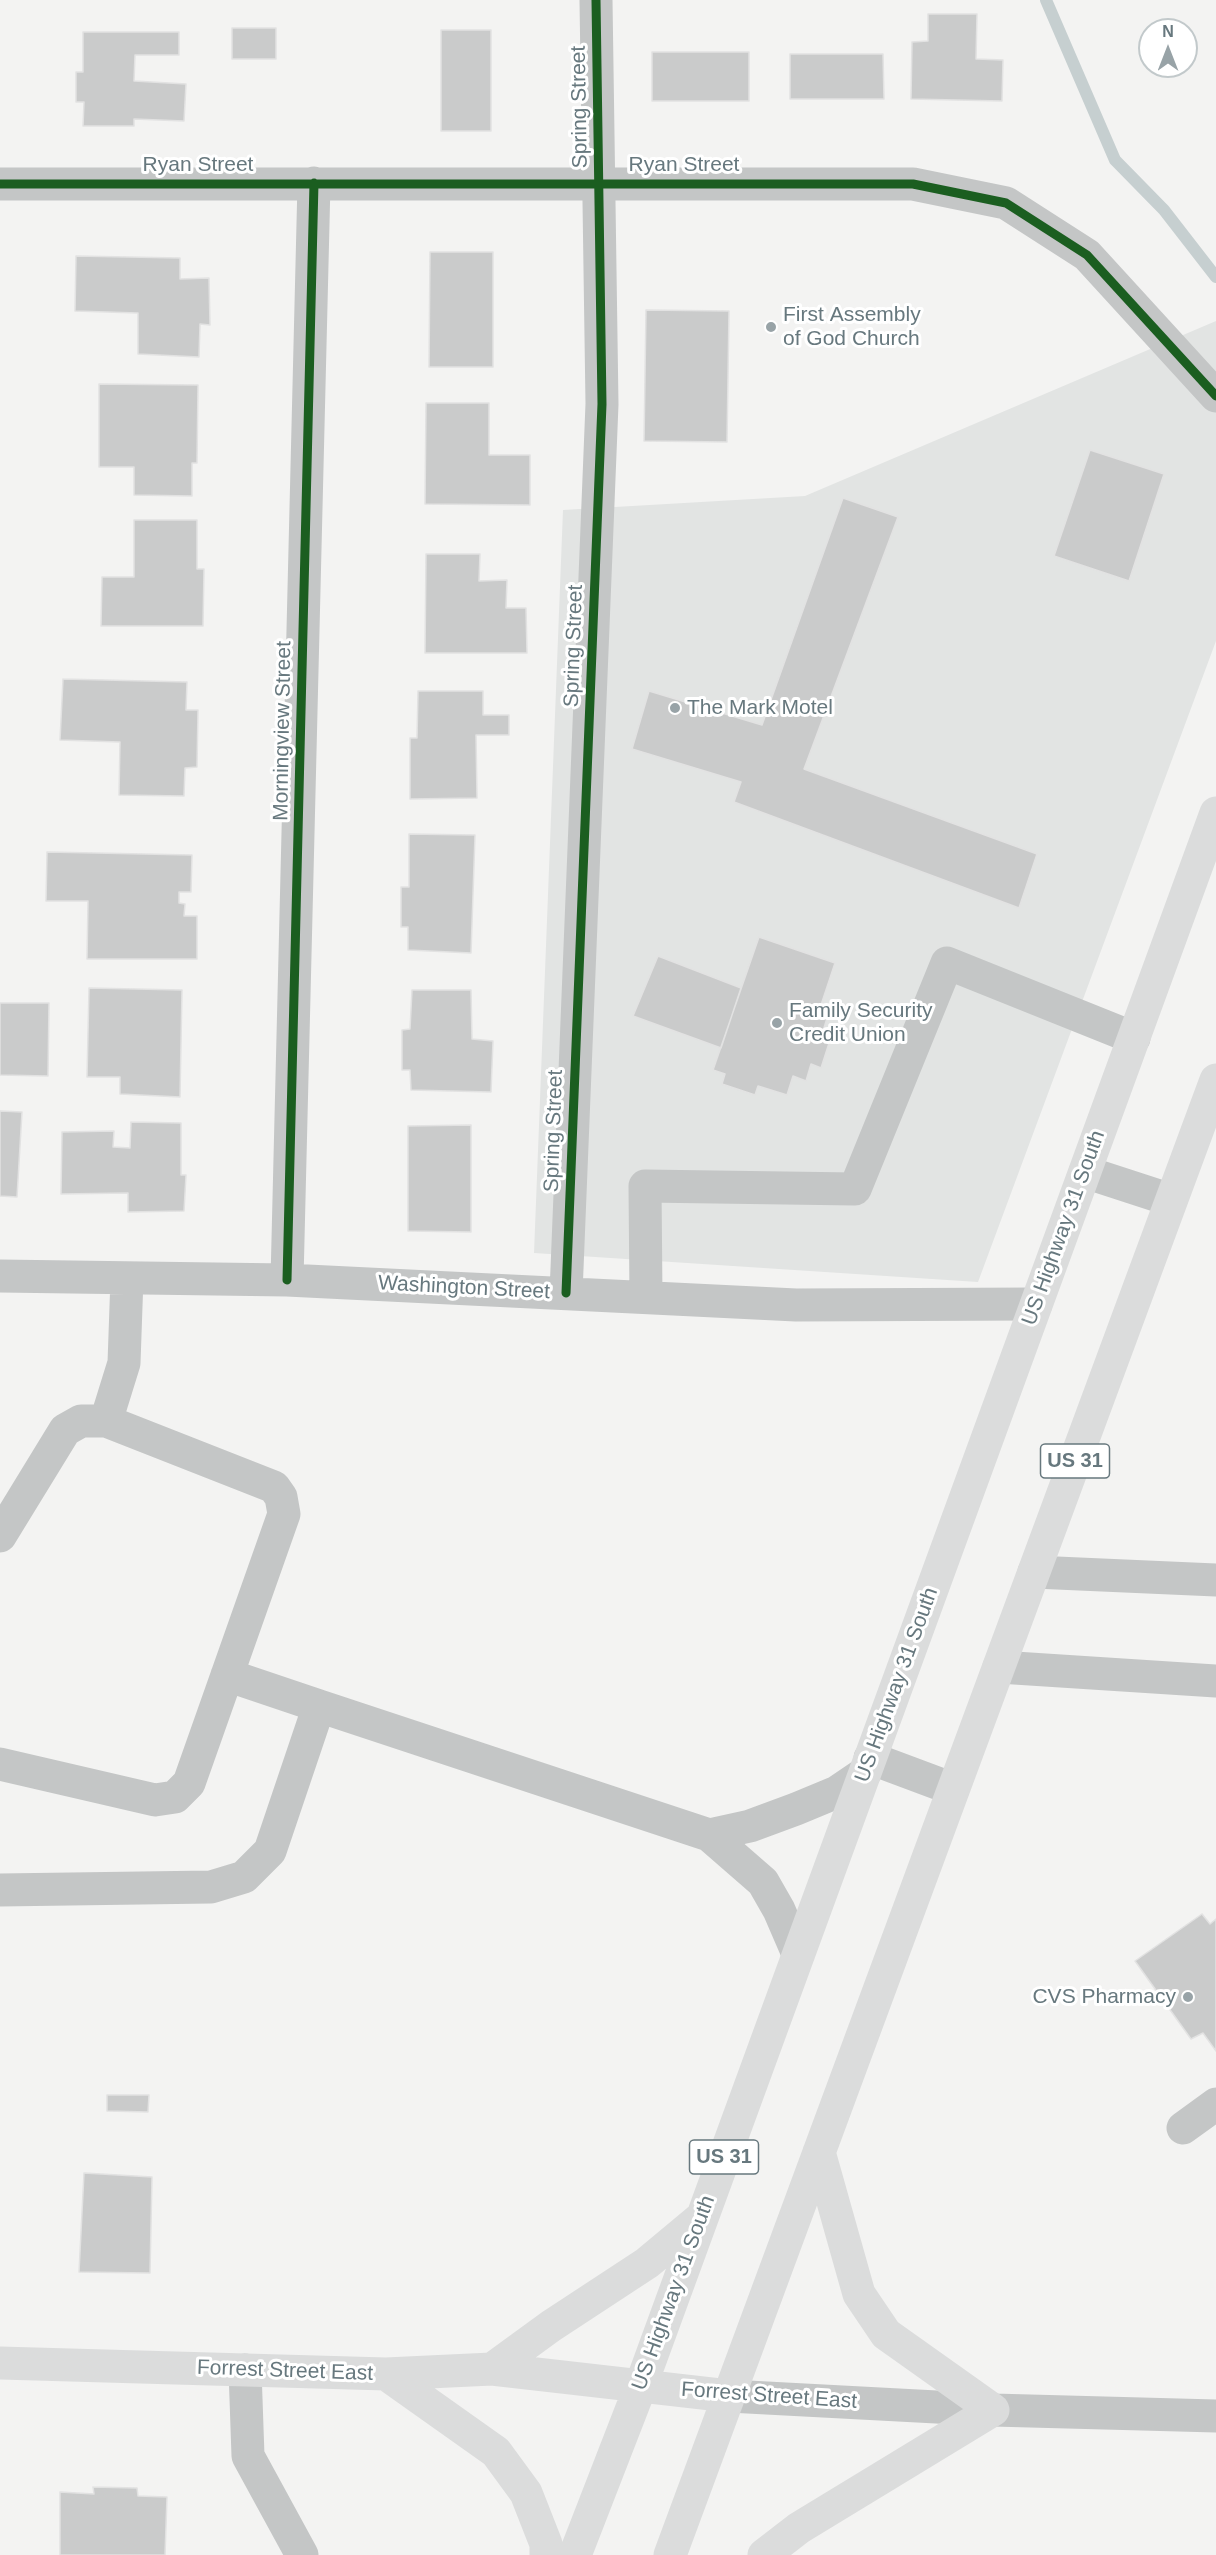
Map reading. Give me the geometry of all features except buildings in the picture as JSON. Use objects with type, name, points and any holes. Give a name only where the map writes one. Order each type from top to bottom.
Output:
[{"type":"main road","name":"US Highway 31 South","points":[[575,2555],[703,2217],[1216,813]]},
{"type":"main road","name":"US 31","points":[[670,2555],[1216,1080]]},
{"type":"main road","points":[[764,2555],[799,2528],[993,2410],[886,2334],[859,2294],[819,2152]]},
{"type":"main road","points":[[492,2369],[551,2326],[647,2263],[703,2217]]},
{"type":"main road","name":"Forrest Street East","points":[[0,2363],[386,2374],[492,2369],[729,2396]]},
{"type":"main road","points":[[386,2374],[496,2452],[526,2493],[546,2544],[546,2555]]},
{"type":"street","name":"Spring Street","points":[[566,1293],[602,404],[596,0]]},
{"type":"street","name":"Morningview Street","points":[[287,1280],[314,183]]},
{"type":"street","name":"Ryan Street","points":[[0,184],[913,184],[1006,203],[1087,255],[1216,396]]},
{"type":"street","points":[[646,1297],[645,1186],[855,1189],[946,963],[1134,1038]]},
{"type":"street","points":[[1085,1172],[1171,1200]]},
{"type":"street","name":"Washington Street","points":[[0,1275],[287,1280],[796,1305],[1036,1304]]},
{"type":"street","points":[[106,1421],[124,1364],[128,1278]]},
{"type":"street","points":[[0,1536],[65,1430],[81,1421],[106,1421],[274,1486],[280,1497],[284,1514],[189,1783],[175,1797],[155,1800],[0,1764]]},
{"type":"street","points":[[1034,1572],[1216,1580]]},
{"type":"street","points":[[999,1667],[1216,1681]]},
{"type":"street","points":[[227,1675],[709,1835],[763,1882],[779,1910],[798,1954]]},
{"type":"street","points":[[0,1890],[212,1887],[244,1877],[270,1851],[319,1706]]},
{"type":"street","points":[[709,1835],[750,1826],[837,1792],[867,1766],[953,1789]]},
{"type":"street","points":[[1183,2128],[1216,2104]]},
{"type":"street","points":[[245,2370],[248,2456],[302,2555]]},
{"type":"street","name":"Forrest Street East","points":[[729,2396],[993,2410],[1216,2416]]},
{"type":"shaded area","points":[[1216,321],[1216,641],[978,1282],[534,1253],[563,510],[805,496]]},
{"type":"waterway","points":[[1046,0],[1115,160],[1164,210],[1216,277]]},
{"type":"cycle path","points":[[566,1293],[602,404],[596,0]]},
{"type":"cycle path","points":[[287,1280],[314,183]]},
{"type":"cycle path","points":[[0,184],[913,184],[1006,203],[1087,255],[1216,396]]},
{"type":"place","name":"First Assembly of God Church","points":[[771,327]]},
{"type":"place","name":"The Mark Motel","points":[[675,708]]},
{"type":"place","name":"Family Security Credit Union","points":[[777,1023]]},
{"type":"place","name":"CVS Pharmacy","points":[[1188,1997]]}]
